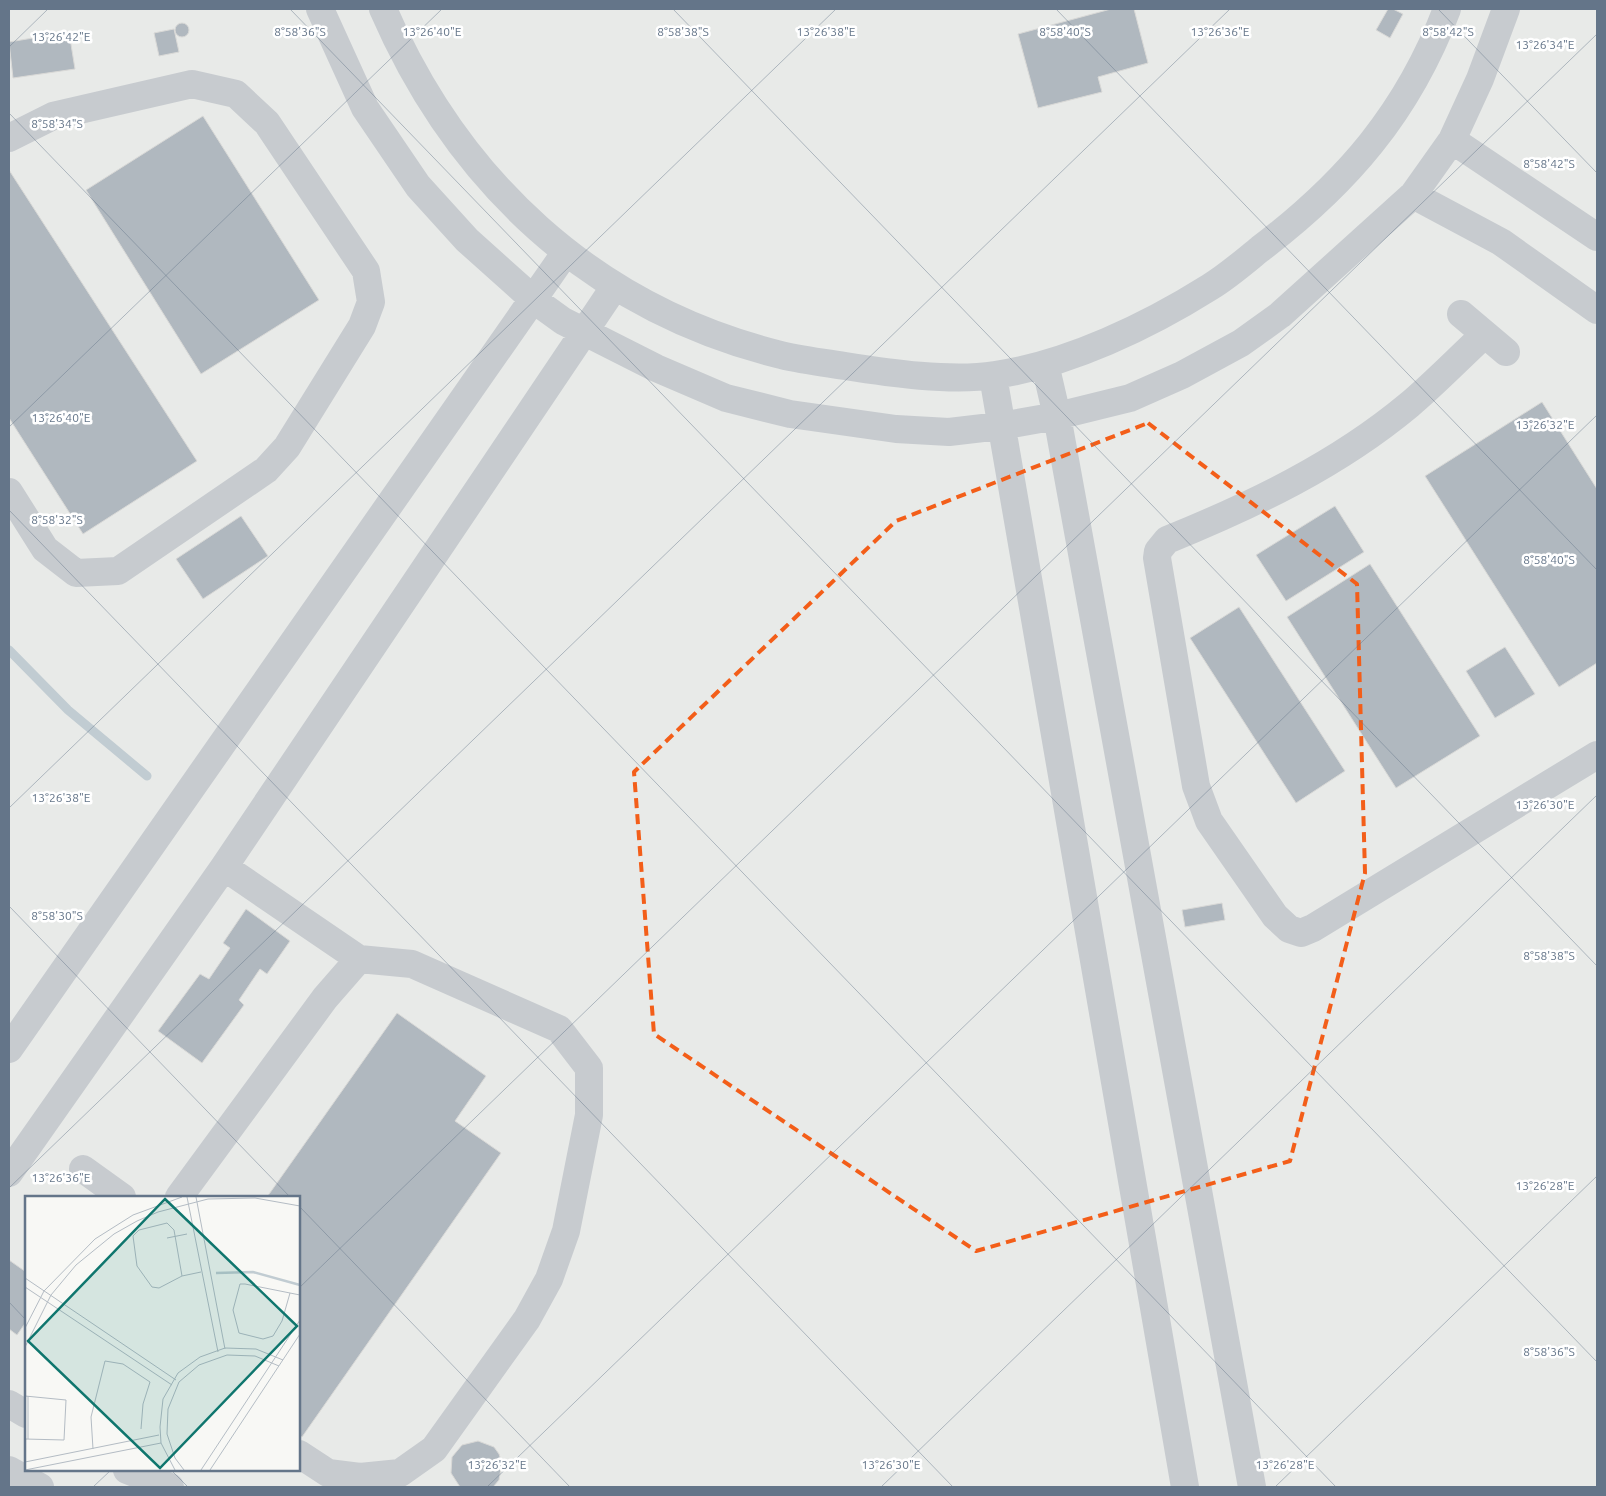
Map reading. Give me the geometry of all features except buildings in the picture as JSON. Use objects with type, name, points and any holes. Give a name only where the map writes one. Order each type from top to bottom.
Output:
[{"type":"lane","points":[[320,9],[365,108],[418,186],[466,240],[534,300],[583,333],[662,371],[726,398],[790,414],[896,429],[949,432],[1000,426],[1057,416],[1130,398],[1182,375],[1241,343],[1280,315],[1413,195],[1452,140],[1480,79],[1506,9]]},
{"type":"lane","points":[[383,9],[417,79],[458,143],[506,200],[566,252],[615,286],[696,328],[778,355],[862,368],[937,376],[993,376],[1045,364],[1132,330],[1212,286],[1294,223],[1368,150],[1406,96],[1437,37],[1447,9]]},
{"type":"lane","points":[[9,138],[53,116],[192,84],[236,94],[267,123],[366,272],[371,302],[362,326],[287,448],[266,470],[118,571],[76,573],[45,549],[9,492]]},
{"type":"lane","points":[[1452,140],[1597,237]]},
{"type":"lane","points":[[1413,195],[1501,242],[1597,310]]},
{"type":"lane","points":[[9,1049],[566,252]]},
{"type":"lane","points":[[9,1173],[224,867],[615,286]]},
{"type":"lane","points":[[1461,314],[1506,352]]},
{"type":"lane","points":[[1484,335],[1409,405],[1324,466],[1238,511],[1167,540],[1160,546],[1157,558],[1196,786],[1209,821],[1275,916],[1289,930],[1301,933],[1313,928],[1597,755]]},
{"type":"lane","points":[[1045,364],[1057,416],[1252,1487]]},
{"type":"lane","points":[[993,376],[1000,426],[1185,1487]]},
{"type":"lane","points":[[224,867],[359,959],[412,964],[559,1029],[590,1068],[589,1115],[566,1230],[549,1279],[527,1319],[434,1449],[400,1473],[360,1477],[328,1473],[300,1455]]},
{"type":"lane","points":[[180,1196],[325,998],[359,959]]},
{"type":"lane","points":[[82,1169],[121,1196]]},
{"type":"lane","points":[[9,1404],[25,1413]]},
{"type":"lane","points":[[9,1470],[40,1487]]},
{"type":"lane","points":[[130,1471],[170,1487]]},
{"type":"highlighted area","points":[[1148,423],[1357,584],[1365,873],[1290,1161],[976,1251],[654,1034],[634,772],[896,521]]},
{"type":"shaded area","points":[[9,9],[1597,9],[1597,1487],[9,1487]]},
{"type":"waterway","points":[[9,650],[68,710],[147,776]]}]
